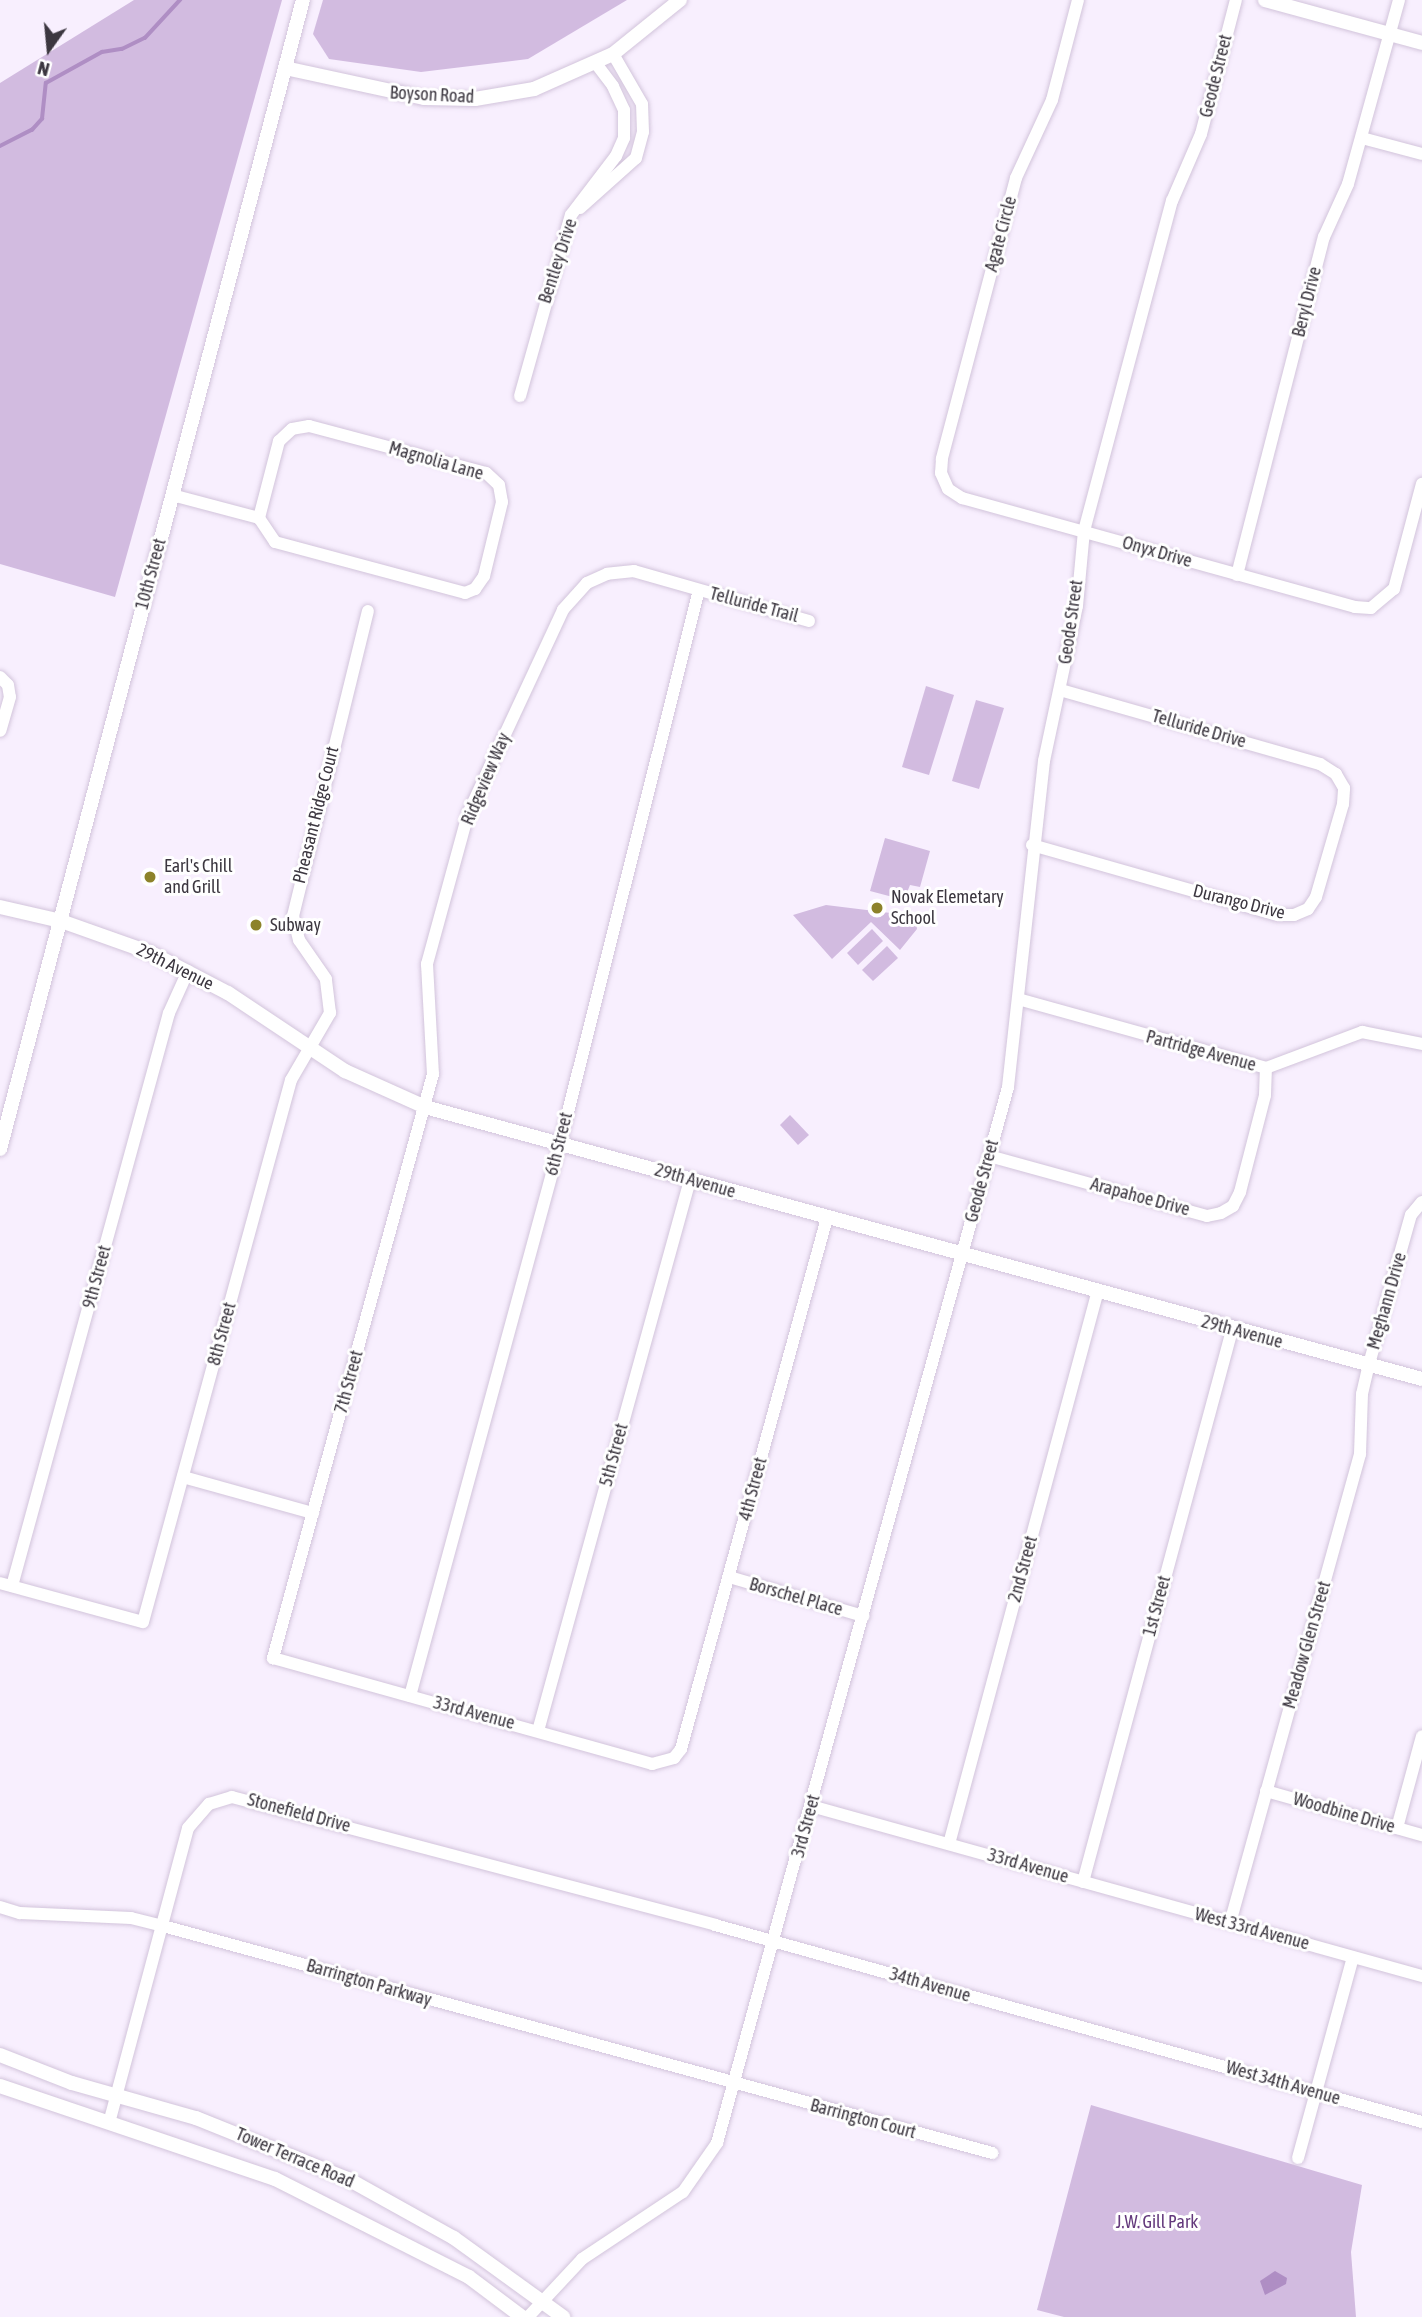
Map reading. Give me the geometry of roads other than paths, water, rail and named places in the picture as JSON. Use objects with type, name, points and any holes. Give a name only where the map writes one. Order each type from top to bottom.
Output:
[{"type":"street","name":"10th Street","points":[[0,1149],[303,0]]},
{"type":"street","name":"Boyson Road","points":[[285,68],[379,92],[475,99],[534,89],[613,54],[680,0]]},
{"type":"street","name":"Agate Circle","points":[[941,473],[1016,178],[1052,100],[1078,0]]},
{"type":"street","name":"Geode Street","points":[[961,1256],[1007,1087],[1032,845],[1077,606],[1084,531],[1172,201],[1201,134],[1236,0]]},
{"type":"street","points":[[1265,0],[1422,43]]},
{"type":"street","name":"Beryl Drive","points":[[1237,575],[1324,237],[1362,138],[1399,0]]},
{"type":"street","points":[[571,215],[636,158],[643,132],[642,104],[613,54]]},
{"type":"street","name":"Bentley Drive","points":[[520,396],[571,215],[616,156],[624,138],[624,110],[595,62]]},
{"type":"street","points":[[1362,138],[1422,154]]},
{"type":"street","name":"Magnolia Lane","points":[[309,426],[486,473],[499,485],[502,502],[484,576],[475,589],[465,593],[275,542],[259,518],[279,441],[292,429],[309,426]]},
{"type":"street","name":"Onyx Drive","points":[[941,473],[948,489],[962,498],[1355,607],[1371,608],[1385,601],[1394,589],[1422,484]]},
{"type":"street","points":[[172,495],[259,518]]},
{"type":"street","name":"Ridgeview Way","points":[[425,1107],[435,1052],[427,964],[468,814],[563,610],[587,583],[607,574],[634,571],[699,590]]},
{"type":"street","name":"Telluride Trail","points":[[699,590],[809,621]]},
{"type":"street","name":"6th Street","points":[[410,1696],[560,1144],[699,590]]},
{"type":"street","name":"Pheasant Ridge Court","points":[[306,1048],[323,1029],[331,996],[326,979],[299,940],[293,916],[295,894],[368,611]]},
{"type":"street","points":[[0,677],[8,685],[10,697],[0,731]]},
{"type":"street","name":"Telluride Drive","points":[[1060,690],[1320,764],[1336,774]]},
{"type":"street","name":"Durango Drive","points":[[1032,845],[1278,915],[1294,915],[1308,909],[1316,897],[1343,804],[1344,788],[1336,774]]},
{"type":"street","name":"29th Avenue","points":[[0,907],[61,921],[188,971],[345,1071],[425,1107],[1097,1294],[1422,1379]]},
{"type":"street","name":"9th Street","points":[[6,1584],[169,1013],[188,971]]},
{"type":"street","name":"Partridge Avenue","points":[[1018,999],[1266,1068],[1362,1032],[1422,1044]]},
{"type":"street","name":"8th Street","points":[[6,1584],[143,1622],[291,1080],[306,1048]]},
{"type":"street","name":"Arapahoe Drive","points":[[989,1156],[1207,1216],[1221,1213],[1233,1206],[1240,1192],[1265,1095],[1266,1068]]},
{"type":"street","name":"7th Street","points":[[273,1658],[425,1107]]},
{"type":"street","name":"5th Street","points":[[538,1731],[690,1180]]},
{"type":"street","name":"Meghann Drive","points":[[1369,1364],[1411,1215],[1422,1202]]},
{"type":"street","name":"4th Street","points":[[674,1758],[681,1749],[827,1218]]},
{"type":"street","name":"3rd Street","points":[[528,2317],[582,2259],[683,2192],[717,2143],[961,1256]]},
{"type":"street","name":"2nd Street","points":[[949,1844],[1097,1294]]},
{"type":"street","name":"1st Street","points":[[1083,1882],[1232,1330]]},
{"type":"street","name":"Meadow Glen Street","points":[[1230,1923],[1360,1454],[1362,1394],[1369,1364]]},
{"type":"street","points":[[183,1477],[313,1513]]},
{"type":"street","name":"Borschel Place","points":[[729,1577],[863,1616]]},
{"type":"street","name":"33rd Avenue","points":[[273,1658],[652,1763],[674,1758]]},
{"type":"street","points":[[1397,1828],[1422,1736]]},
{"type":"street","name":"Woodbine Drive","points":[[1266,1791],[1422,1835]]},
{"type":"street","name":"Stonefield Drive","points":[[109,2123],[188,1828],[209,1804],[232,1797],[715,1925]]},
{"type":"street","name":"33rd Avenue","points":[[811,1806],[1083,1882]]},
{"type":"street","name":"West 33rd Avenue","points":[[1083,1882],[1422,1976]]},
{"type":"street","name":"Barrington Parkway","points":[[0,1907],[20,1913],[131,1918],[734,2084]]},
{"type":"street","name":"34th Avenue","points":[[715,1925],[1144,2044]]},
{"type":"street","points":[[1298,2158],[1353,1957]]},
{"type":"street","name":"West 34th Avenue","points":[[1144,2044],[1422,2122]]},
{"type":"street","name":"Tower Terrace Road","points":[[0,2055],[116,2095],[196,2118],[348,2179],[454,2238],[564,2317]]},
{"type":"street","name":"Barrington Court","points":[[734,2084],[992,2153]]},
{"type":"street","name":"Tower Terrace Road","points":[[0,2086],[275,2179],[374,2225],[469,2277],[522,2317]]},
{"type":"waterway","points":[[0,146],[32,130],[42,119],[46,83],[102,52],[122,49],[145,38],[180,0]]},
{"type":"place","name":"Earl's Chill and Grill","points":[[150,877]]},
{"type":"place","name":"Novak Elemetary School","points":[[877,908]]},
{"type":"place","name":"Subway","points":[[256,925]]},
{"type":"park label","name":"J.W. Gill Park","points":[[1157,2222]]}]
